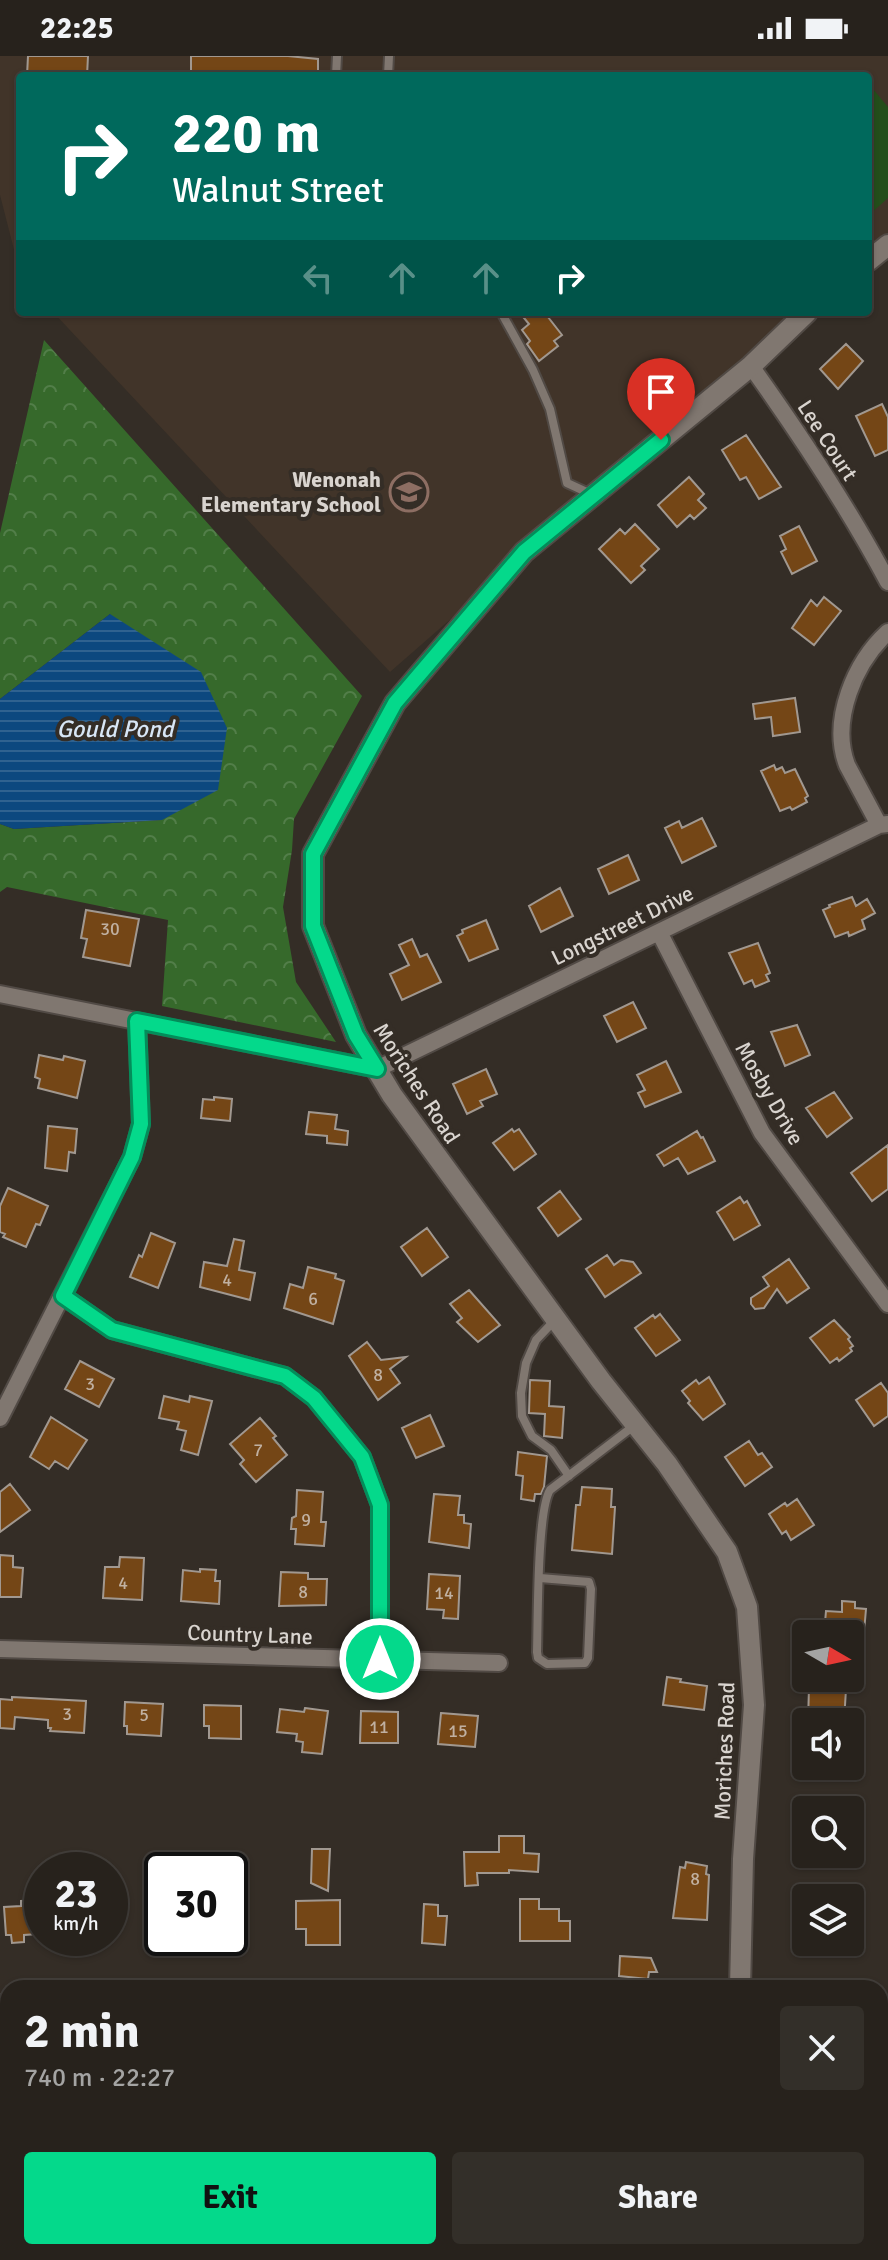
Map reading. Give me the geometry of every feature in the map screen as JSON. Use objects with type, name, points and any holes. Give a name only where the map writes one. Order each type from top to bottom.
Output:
[{"type":"street","points":[[872,258],[888,245]]},
{"type":"street","name":"Moriches Road","points":[[740,1980],[743,1859],[754,1705],[747,1607],[727,1552],[667,1464],[555,1320],[401,1108],[356,1035],[313,926],[313,854],[395,703],[524,552],[751,366],[802,316]]},
{"type":"street","name":"Lee Court","points":[[751,366],[804,440],[888,582]]},
{"type":"street","points":[[883,824],[847,765],[843,754],[843,728],[850,691],[861,664],[872,646],[888,632]]},
{"type":"street","name":"Longstreet Drive","points":[[377,1069],[883,824]]},
{"type":"street","name":"Mosby Drive","points":[[659,932],[762,1133],[888,1304]]},
{"type":"street","points":[[0,994],[377,1069]]},
{"type":"street","points":[[0,1418],[132,1157],[141,1124],[137,1021]]},
{"type":"street","points":[[63,1296],[112,1330],[285,1376],[314,1398],[362,1457],[380,1505],[380,1659]]},
{"type":"street","name":"Country Lane","points":[[0,1649],[499,1663]]},
{"type":"lane","points":[[503,316],[550,409],[567,483],[593,495]]},
{"type":"lane","points":[[555,1320],[536,1340],[526,1363],[521,1393],[522,1416],[532,1436],[551,1450],[569,1476]]},
{"type":"lane","points":[[540,1578],[589,1582],[588,1658],[585,1663],[547,1664],[538,1658],[540,1578],[544,1505],[550,1490],[636,1424]]},
{"type":"shaded area","points":[[0,56],[888,56],[888,237],[872,251],[872,72],[16,72],[16,257],[0,195]]},
{"type":"shaded area","name":"Wenonah Elementary School","points":[[57,316],[797,316],[390,672]]},
{"type":"green space","points":[[872,88],[888,107],[888,198],[872,212]]},
{"type":"green space","points":[[44,340],[362,696],[294,819],[283,907],[296,982],[336,1042],[162,1006],[168,920],[7,887],[0,892],[0,824],[14,829],[162,820],[110,614],[0,699],[0,533]]},
{"type":"water","name":"Gould Pond","points":[[110,614],[201,672],[227,728],[218,790],[162,820],[14,829],[0,824],[0,699]]},
{"type":"building","points":[[28,56],[88,56],[87,72],[27,72]]},
{"type":"building","points":[[191,56],[318,59],[318,72],[191,72]]},
{"type":"building","points":[[522,316],[547,316],[562,335],[554,341],[558,346],[539,361],[522,330],[529,324]]},
{"type":"building","points":[[846,344],[863,361],[838,389],[820,369]]},
{"type":"building","points":[[882,404],[888,417],[888,450],[875,456],[856,416]]},
{"type":"building","points":[[746,435],[781,487],[759,499],[746,477],[740,480],[722,450]]},
{"type":"building","points":[[689,477],[704,494],[698,500],[706,508],[694,519],[690,515],[677,527],[658,505]]},
{"type":"building","points":[[635,524],[659,549],[641,566],[645,570],[631,583],[599,549],[620,529],[625,534]]},
{"type":"building","points":[[799,526],[817,561],[792,574],[781,552],[786,549],[780,536]]},
{"type":"building","points":[[824,597],[841,611],[814,645],[792,628],[811,600],[817,606]]},
{"type":"building","points":[[795,698],[800,732],[773,736],[771,717],[755,719],[753,704]]},
{"type":"building","points":[[774,765],[776,770],[782,767],[785,773],[795,769],[808,796],[805,798],[807,802],[792,810],[790,807],[780,811],[761,771]]},
{"type":"building","points":[[702,818],[716,846],[682,863],[665,828],[679,821],[682,828]]},
{"type":"building","points":[[628,855],[639,880],[609,894],[598,869]]},
{"type":"building","points":[[560,888],[573,916],[541,932],[529,906]]},
{"type":"building","points":[[852,897],[856,906],[867,899],[875,913],[862,920],[865,929],[849,936],[848,932],[835,937],[823,910]]},
{"type":"building","points":[[86,910],[139,919],[130,966],[83,957],[87,939],[81,938]]},
{"type":"building","points":[[486,920],[498,949],[469,961],[457,936],[463,933],[462,930]]},
{"type":"building","points":[[412,939],[420,957],[427,954],[441,982],[402,1000],[390,974],[409,965],[399,945]]},
{"type":"building","points":[[758,943],[770,973],[766,975],[769,981],[755,987],[752,980],[744,984],[729,953]]},
{"type":"building","points":[[633,1002],[646,1028],[617,1042],[604,1016]]},
{"type":"building","points":[[797,1025],[810,1055],[785,1066],[771,1032]]},
{"type":"building","points":[[39,1055],[85,1061],[77,1098],[38,1088],[40,1079],[35,1077]]},
{"type":"building","points":[[666,1061],[681,1092],[645,1107],[638,1093],[645,1090],[637,1075]]},
{"type":"building","points":[[486,1069],[497,1094],[480,1101],[483,1106],[467,1114],[453,1084]]},
{"type":"building","points":[[834,1092],[852,1118],[827,1137],[806,1108]]},
{"type":"building","points":[[214,1097],[232,1099],[230,1121],[201,1118],[203,1099],[214,1100]]},
{"type":"building","points":[[309,1112],[337,1115],[335,1129],[348,1131],[347,1145],[327,1143],[327,1136],[306,1134]]},
{"type":"building","points":[[48,1126],[77,1129],[75,1153],[69,1152],[67,1171],[45,1168]]},
{"type":"building","points":[[512,1129],[514,1132],[519,1129],[536,1154],[514,1170],[493,1143]]},
{"type":"building","points":[[697,1131],[715,1161],[688,1174],[678,1158],[664,1166],[657,1155]]},
{"type":"building","points":[[888,1145],[888,1189],[872,1201],[851,1173]]},
{"type":"building","points":[[8,1188],[48,1206],[26,1247],[3,1237],[5,1234],[0,1232],[0,1206]]},
{"type":"building","points":[[560,1191],[581,1219],[558,1236],[538,1208]]},
{"type":"building","points":[[740,1197],[744,1203],[747,1201],[760,1225],[734,1240],[717,1212]]},
{"type":"building","points":[[427,1228],[448,1257],[422,1276],[401,1247]]},
{"type":"building","points":[[151,1233],[175,1243],[158,1288],[130,1277]]},
{"type":"building","points":[[234,1239],[244,1241],[239,1270],[255,1273],[250,1300],[200,1287],[204,1262],[227,1266]]},
{"type":"building","points":[[607,1255],[614,1265],[621,1260],[633,1262],[641,1273],[605,1297],[586,1269]]},
{"type":"building","points":[[789,1259],[809,1288],[787,1303],[777,1289],[764,1308],[755,1309],[751,1298],[769,1286],[763,1277]]},
{"type":"building","points":[[308,1267],[336,1274],[335,1278],[344,1281],[333,1324],[284,1308],[290,1284],[303,1288]]},
{"type":"building","points":[[469,1290],[500,1325],[478,1342],[457,1322],[462,1318],[450,1304]]},
{"type":"building","points":[[660,1314],[680,1340],[656,1356],[635,1328],[653,1315],[655,1318]]},
{"type":"building","points":[[834,1320],[850,1337],[848,1339],[853,1346],[850,1348],[852,1351],[839,1361],[837,1358],[830,1363],[810,1338]]},
{"type":"building","points":[[367,1342],[381,1360],[406,1357],[390,1369],[400,1383],[378,1400],[349,1356]]},
{"type":"building","points":[[80,1361],[114,1379],[99,1407],[65,1389]]},
{"type":"building","points":[[709,1377],[725,1404],[703,1420],[682,1391],[696,1380],[699,1384]]},
{"type":"building","points":[[530,1380],[550,1381],[549,1406],[564,1407],[562,1438],[544,1436],[545,1414],[529,1413]]},
{"type":"building","points":[[881,1383],[888,1393],[888,1416],[874,1426],[856,1400]]},
{"type":"building","points":[[164,1396],[189,1402],[190,1396],[212,1401],[198,1455],[181,1450],[186,1431],[177,1429],[179,1422],[159,1418]]},
{"type":"building","points":[[430,1415],[444,1446],[416,1458],[402,1428]]},
{"type":"building","points":[[51,1417],[87,1440],[68,1469],[55,1461],[49,1469],[30,1457]]},
{"type":"building","points":[[260,1418],[287,1455],[256,1482],[240,1464],[244,1460],[230,1444]]},
{"type":"building","points":[[749,1441],[758,1455],[762,1453],[772,1467],[745,1486],[725,1457]]},
{"type":"building","points":[[518,1452],[547,1456],[544,1487],[541,1494],[535,1494],[534,1501],[521,1499],[523,1476],[516,1475]]},
{"type":"building","points":[[10,1484],[30,1510],[0,1532],[0,1492]]},
{"type":"building","points":[[582,1487],[612,1489],[611,1507],[615,1507],[612,1554],[572,1550],[576,1505],[580,1505]]},
{"type":"building","points":[[297,1490],[323,1492],[321,1522],[326,1522],[324,1546],[295,1544],[296,1529],[291,1529],[292,1518],[296,1516]]},
{"type":"building","points":[[434,1494],[460,1496],[458,1515],[464,1515],[464,1523],[471,1524],[469,1548],[429,1542]]},
{"type":"building","points":[[797,1499],[814,1525],[791,1540],[786,1531],[782,1534],[769,1514]]},
{"type":"building","points":[[0,1555],[13,1556],[13,1567],[23,1568],[21,1597],[0,1597]]},
{"type":"building","points":[[120,1557],[144,1558],[142,1600],[103,1598],[105,1567],[119,1567]]},
{"type":"building","points":[[200,1569],[216,1570],[215,1581],[220,1581],[219,1604],[181,1601],[183,1570],[200,1572]]},
{"type":"building","points":[[281,1572],[308,1573],[308,1579],[327,1579],[326,1605],[279,1606]]},
{"type":"building","points":[[429,1574],[460,1576],[458,1619],[443,1618],[444,1610],[427,1609]]},
{"type":"building","points":[[842,1601],[855,1602],[855,1608],[866,1609],[864,1632],[864,1620],[825,1620],[826,1611],[842,1612]]},
{"type":"building","points":[[667,1677],[707,1686],[704,1710],[663,1705]]},
{"type":"building","points":[[809,1692],[846,1692],[845,1708],[808,1708]]},
{"type":"building","points":[[12,1697],[86,1701],[84,1733],[50,1731],[48,1720],[15,1717],[14,1729],[0,1728],[0,1699],[12,1700]]},
{"type":"building","points":[[125,1702],[163,1704],[161,1736],[127,1734],[127,1726],[124,1726]]},
{"type":"building","points":[[204,1705],[241,1706],[241,1739],[209,1738],[209,1726],[204,1726]]},
{"type":"building","points":[[305,1708],[328,1711],[322,1754],[302,1752],[303,1742],[296,1741],[297,1734],[277,1732],[280,1709],[304,1712]]},
{"type":"building","points":[[361,1711],[398,1712],[398,1743],[360,1743]]},
{"type":"building","points":[[441,1713],[478,1716],[475,1747],[438,1744]]},
{"type":"building","points":[[499,1836],[524,1836],[524,1853],[539,1854],[538,1872],[509,1870],[509,1873],[477,1873],[478,1885],[465,1886],[464,1852],[499,1852]]},
{"type":"building","points":[[312,1849],[330,1849],[328,1891],[311,1883]]},
{"type":"building","points":[[686,1862],[707,1866],[707,1920],[673,1918],[680,1867],[685,1868]]},
{"type":"building","points":[[520,1899],[539,1899],[539,1909],[559,1909],[559,1921],[570,1921],[570,1941],[520,1941]]},
{"type":"building","points":[[340,1900],[340,1945],[306,1945],[306,1929],[296,1929],[296,1901]]},
{"type":"building","points":[[21,1901],[24,1901],[24,1942],[12,1943],[11,1935],[6,1935],[4,1907],[21,1906]]},
{"type":"building","points":[[424,1904],[438,1905],[438,1916],[447,1916],[445,1945],[422,1943]]},
{"type":"building","points":[[620,1956],[651,1958],[657,1972],[649,1972],[648,1979],[619,1976]]},
{"type":"place","name":"Wenonah Elementary School","points":[[409,492]]},
{"type":"route","points":[[380,1659],[380,1505],[362,1457],[314,1398],[285,1376],[112,1330],[63,1296],[132,1157],[141,1124],[137,1021],[377,1069],[356,1035],[313,926],[313,854],[395,703],[524,552],[661,440]]}]
